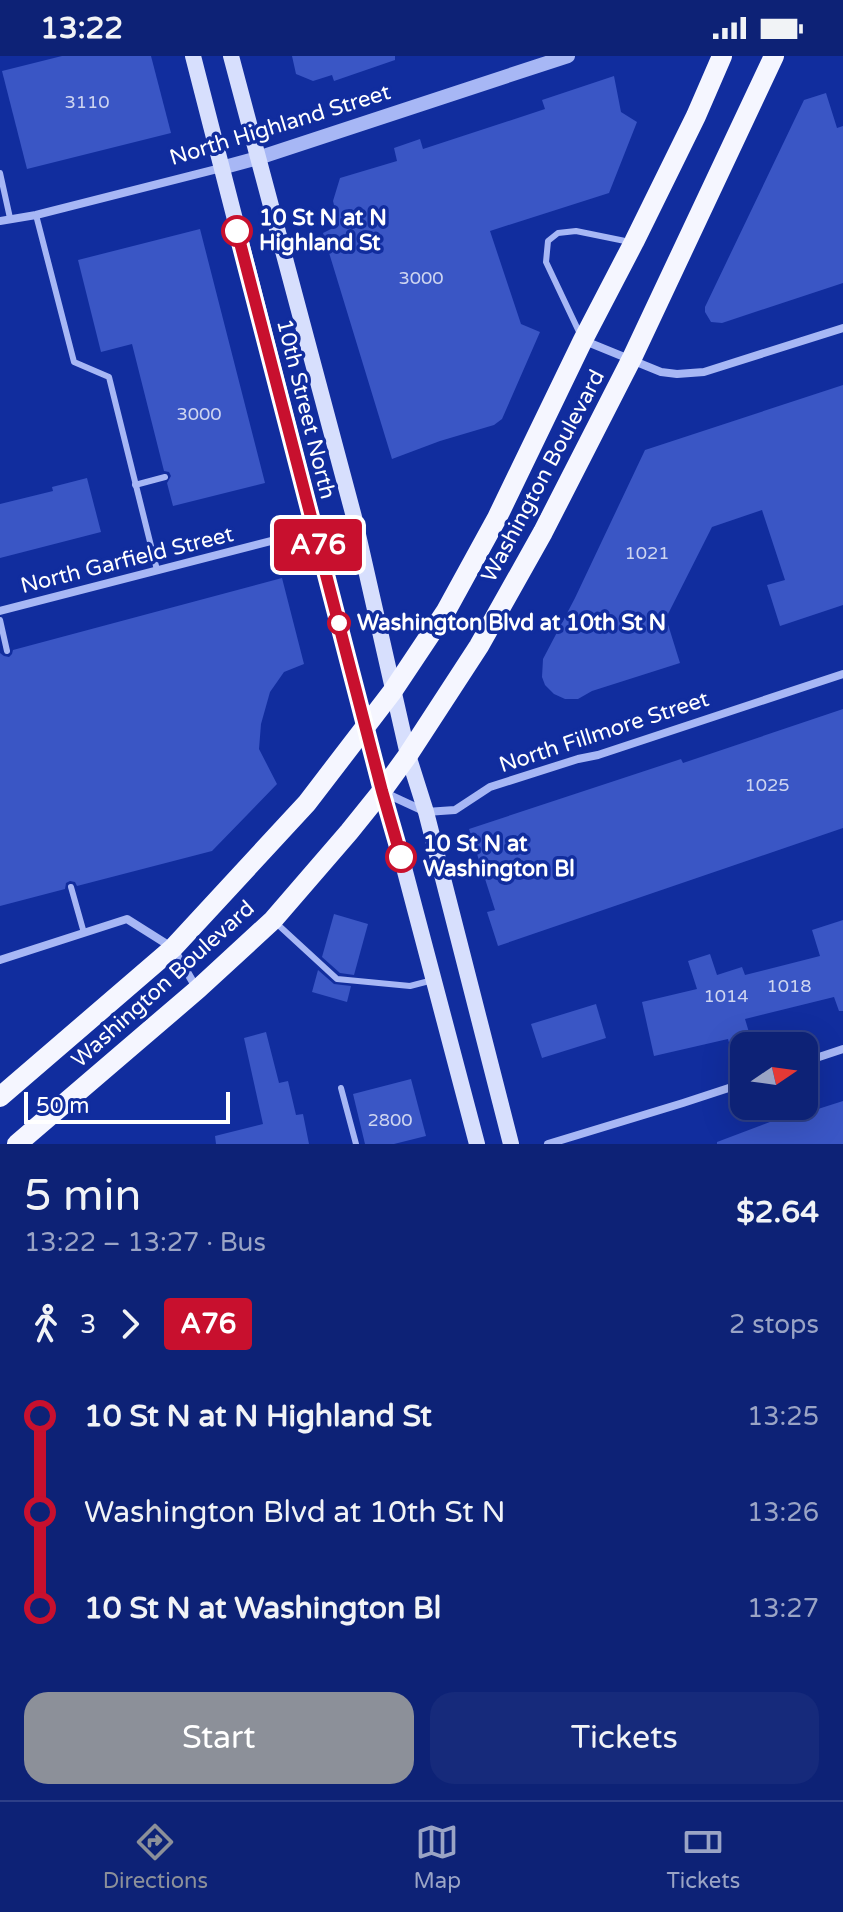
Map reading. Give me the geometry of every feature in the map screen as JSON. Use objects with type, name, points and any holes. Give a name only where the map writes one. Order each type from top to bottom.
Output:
[{"type":"main road","name":"10th Street North","points":[[193,56],[382,791],[477,1144]]},
{"type":"main road","name":"10th Street North","points":[[231,56],[354,517],[392,692],[511,1144]]},
{"type":"main road","name":"Washington Boulevard","points":[[0,1097],[173,948],[307,803],[392,692],[471,568],[696,116],[722,56]]},
{"type":"main road","name":"Washington Boulevard","points":[[17,1144],[198,989],[273,920],[382,791],[408,755],[479,646],[516,582],[632,358],[774,56]]},
{"type":"street","name":"North Highland Street","points":[[0,221],[36,215],[258,158],[565,57]]},
{"type":"street","points":[[583,340],[661,372],[691,374],[843,328]]},
{"type":"street","name":"North Garfield Street","points":[[0,611],[354,517]]},
{"type":"street","name":"North Fillmore Street","points":[[426,812],[455,810],[490,787],[598,755],[843,674]]},
{"type":"street","points":[[382,791],[426,812]]},
{"type":"street","points":[[0,960],[127,919],[173,948],[198,989]]},
{"type":"street","points":[[818,1057],[843,1049]]},
{"type":"street","points":[[548,1144],[730,1088]]},
{"type":"lane","points":[[0,173],[10,218]]},
{"type":"lane","points":[[36,215],[74,362],[109,377],[157,570]]},
{"type":"lane","points":[[583,340],[546,262],[548,241],[558,233],[576,231],[634,242]]},
{"type":"lane","points":[[135,485],[165,477]]},
{"type":"lane","points":[[0,620],[7,651]]},
{"type":"lane","points":[[71,887],[84,933]]},
{"type":"lane","points":[[273,920],[337,979],[410,986],[434,979]]},
{"type":"lane","points":[[341,1088],[356,1144]]},
{"type":"building","points":[[62,56],[151,56],[171,133],[27,169],[2,71]]},
{"type":"building","points":[[292,56],[395,56],[395,60],[334,81],[332,75],[313,81],[296,74]]},
{"type":"building","points":[[614,76],[621,112],[637,122],[609,193],[490,231],[521,324],[540,332],[502,419],[494,425],[392,459],[323,233],[339,225],[333,201],[340,178],[397,161],[394,148],[420,139],[423,149],[545,109],[542,100]]},
{"type":"building","points":[[826,93],[837,128],[843,126],[843,283],[722,323],[711,322],[705,307],[804,100]]},
{"type":"building","points":[[200,229],[265,483],[173,506],[167,483],[171,476],[164,471],[132,344],[101,352],[78,260]]},
{"type":"building","points":[[843,385],[843,605],[780,626],[767,585],[785,580],[762,510],[712,527],[666,618],[680,663],[592,691],[578,699],[565,699],[554,694],[542,677],[543,659],[645,450]]},
{"type":"building","points":[[87,478],[101,532],[0,558],[0,504],[53,491],[52,487]]},
{"type":"building","points":[[282,578],[304,664],[284,672],[270,692],[261,724],[259,749],[277,784],[212,851],[77,886],[70,881],[65,889],[0,906],[0,653],[9,657],[13,650]]},
{"type":"building","points":[[843,709],[843,828],[498,946],[487,912],[495,910],[469,829],[681,759],[683,763]]},
{"type":"building","points":[[334,914],[368,924],[354,975],[340,973],[322,957]]},
{"type":"building","points":[[843,920],[843,1011],[839,1011],[834,997],[745,1019],[749,1032],[730,1032],[730,1046],[728,1039],[654,1056],[642,1002],[697,989],[688,961],[710,954],[717,975],[742,967],[745,975],[820,956],[812,930]]},
{"type":"building","points":[[318,970],[334,984],[351,986],[347,1002],[312,992]]},
{"type":"building","points":[[596,1004],[606,1038],[542,1058],[531,1024]]},
{"type":"building","points":[[266,1032],[279,1083],[288,1081],[296,1115],[303,1114],[309,1144],[216,1144],[215,1136],[263,1124],[244,1038]]},
{"type":"building","points":[[411,1079],[426,1136],[394,1144],[365,1144],[353,1094]]},
{"type":"building","points":[[843,1101],[843,1144],[717,1144],[775,1120],[818,1120],[818,1109]]},
{"type":"bus line","name":"A76","points":[[237,231],[401,857]]},
{"type":"place","name":"10 St N at N Highland St","points":[[237,231]]},
{"type":"place","name":"Washington Blvd at 10th St N","points":[[339,623]]},
{"type":"place","name":"10 St N at Washington Bl","points":[[401,857]]}]
